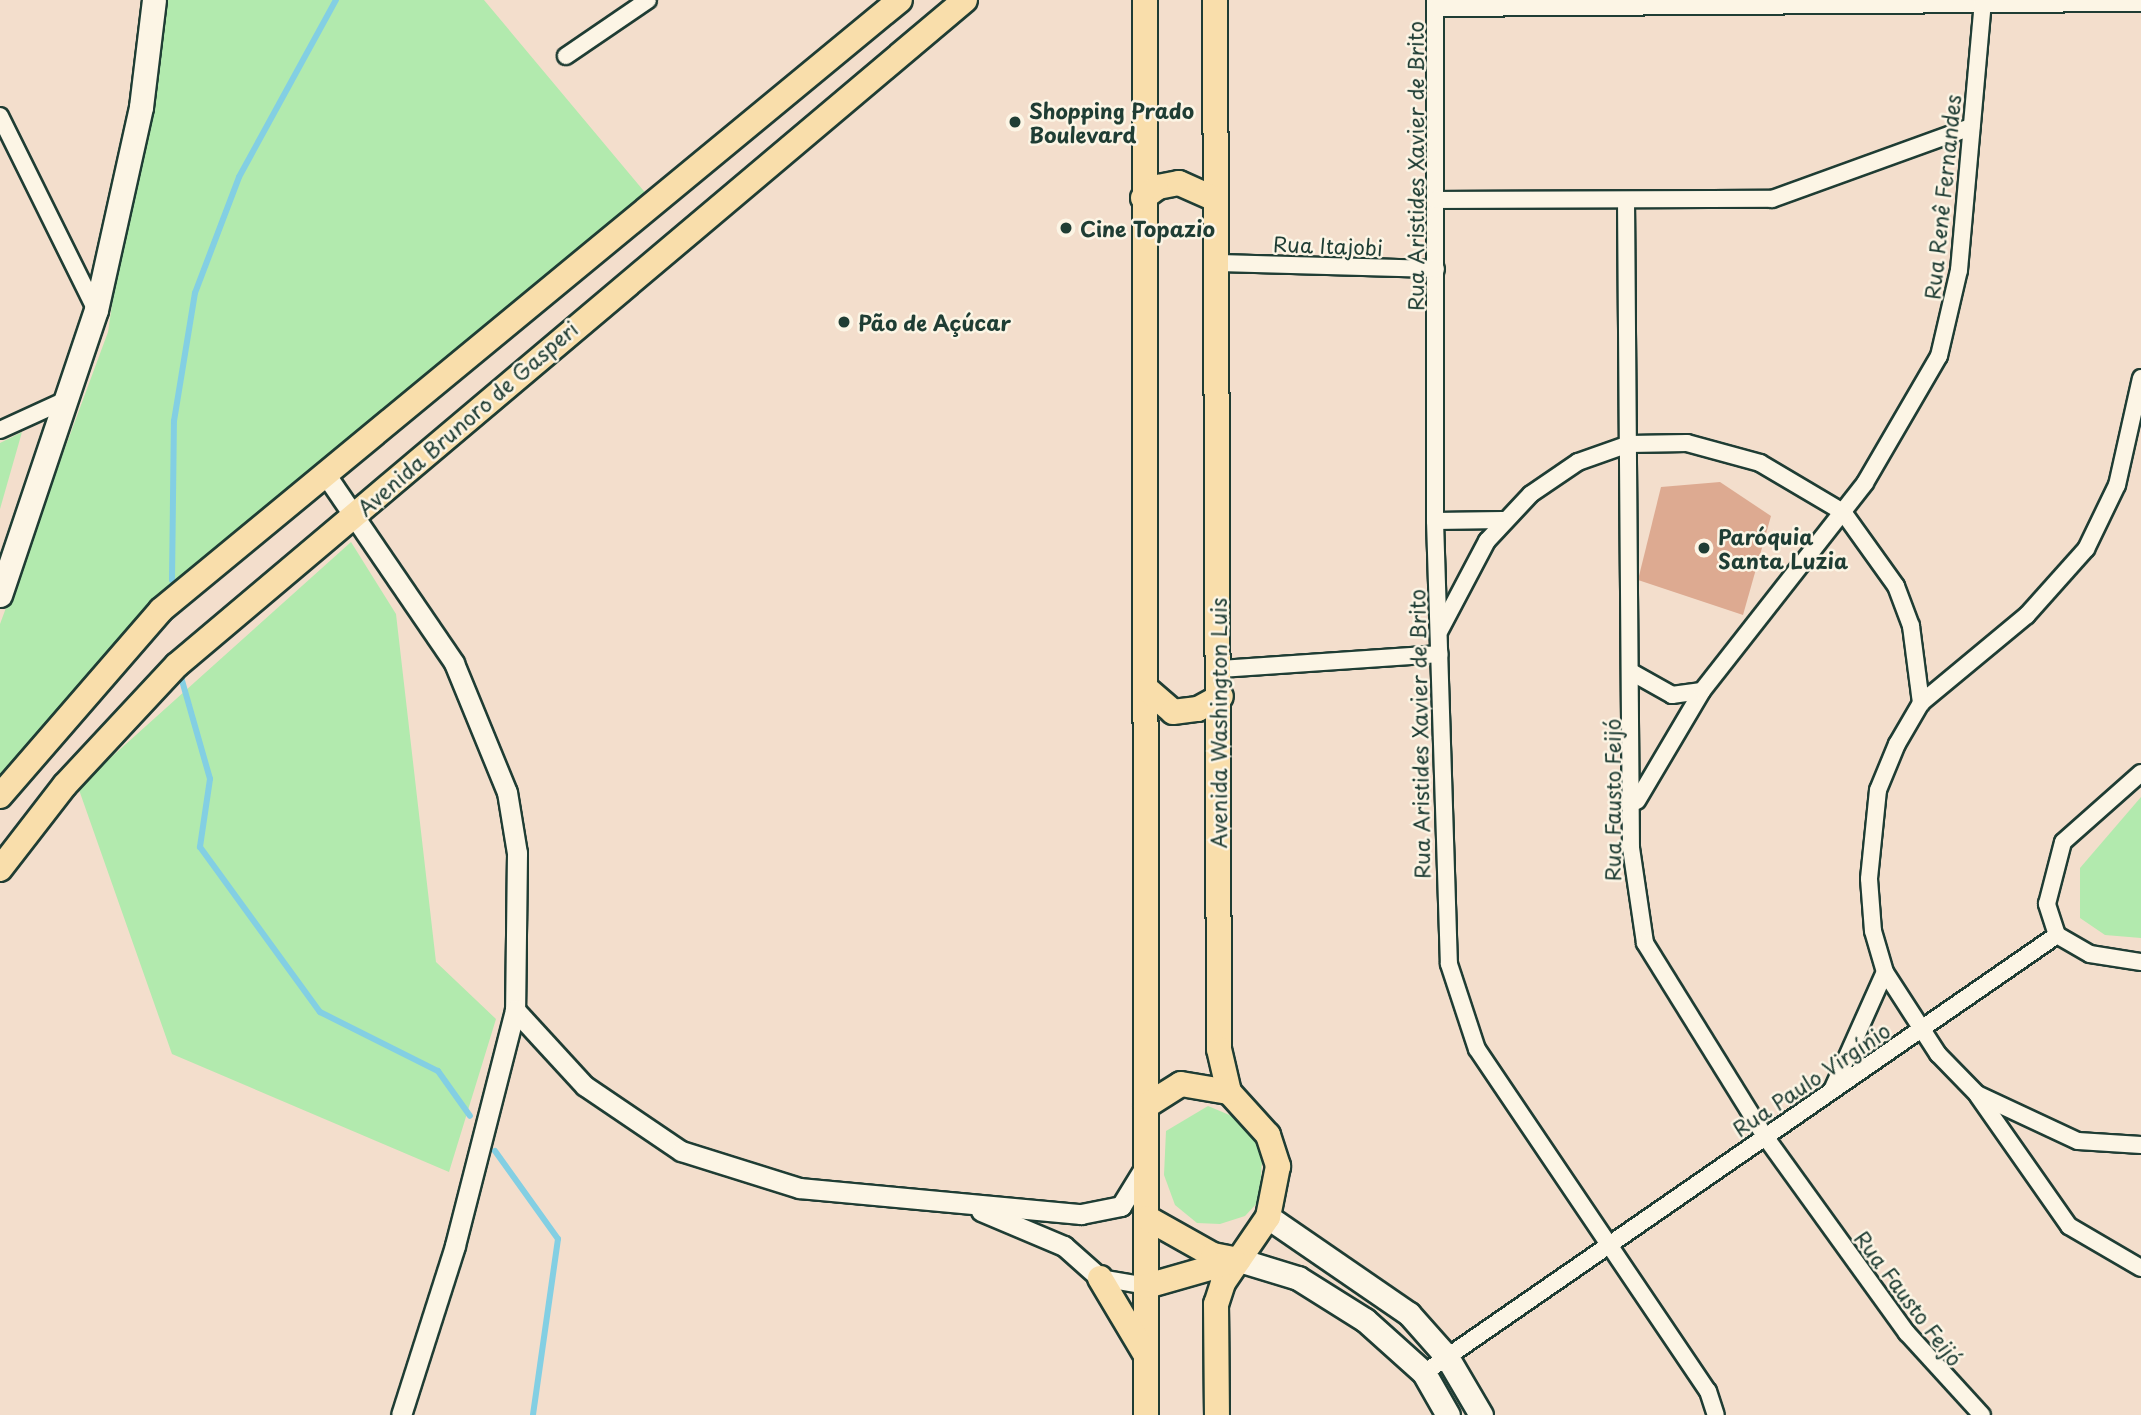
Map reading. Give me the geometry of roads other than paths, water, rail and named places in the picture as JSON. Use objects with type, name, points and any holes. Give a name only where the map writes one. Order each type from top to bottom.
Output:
[{"type":"main road","points":[[0,595],[96,310],[141,107],[154,0]]},
{"type":"main road","name":"Avenida Brunoro de Gasperi","points":[[0,796],[161,610],[328,478],[900,0]]},
{"type":"main road","name":"Avenida Brunoro de Gasperi","points":[[0,869],[65,785],[177,664],[965,0]]},
{"type":"main road","points":[[1146,0],[1143,198],[1148,690],[1146,1415]]},
{"type":"main road","name":"Avenida Washington Luis","points":[[1197,0],[1215,34],[1214,199],[1218,262],[1222,669],[1219,1049],[1229,1092],[1268,1135],[1278,1166],[1268,1217],[1239,1260],[1216,1304],[1217,1415]]},
{"type":"main road","points":[[1215,0],[1215,34]]},
{"type":"main road","points":[[1143,198],[1180,183],[1214,199]]},
{"type":"main road","points":[[1148,690],[1173,712],[1198,709],[1222,696]]},
{"type":"main road","points":[[1146,1106],[1181,1084],[1229,1092]]},
{"type":"main road","points":[[1268,1217],[1409,1314],[1447,1357],[1481,1415]]},
{"type":"main road","points":[[1147,1218],[1213,1255],[1298,1278],[1366,1320],[1424,1373],[1448,1415]]},
{"type":"main road","points":[[1147,1286],[1239,1260]]},
{"type":"main road","points":[[1100,1278],[1146,1356]]},
{"type":"street","points":[[566,56],[648,0]]},
{"type":"street","name":"Rua Renê Fernandes","points":[[1634,806],[1702,691],[1843,512],[1898,433],[1939,356],[1959,270],[1983,2]]},
{"type":"street","points":[[1435,4],[2141,3]]},
{"type":"street","name":"Rua Aristides Xavier de Brito","points":[[1435,4],[1435,521],[1444,904],[1461,1014],[1478,1049],[1726,1415]]},
{"type":"street","points":[[0,116],[96,310]]},
{"type":"street","points":[[1436,200],[1772,199],[1971,127]]},
{"type":"street","name":"Rua Fausto Feijó","points":[[1626,200],[1634,899],[1645,943],[1764,1135],[1907,1333],[1982,1415]]},
{"type":"street","name":"Rua Itajobi","points":[[1218,262],[1436,270]]},
{"type":"street","points":[[2141,378],[2117,485],[2086,550],[2027,615],[1921,704],[1878,790],[1871,832],[1873,931],[1885,972],[1920,1031],[1977,1094],[2069,1226],[2141,1268]]},
{"type":"street","points":[[0,430],[68,399]]},
{"type":"street","points":[[1438,634],[1503,520],[1578,462],[1629,444],[1687,443],[1730,452],[1843,512],[1896,586],[1911,626],[1921,704]]},
{"type":"street","points":[[328,478],[356,514],[454,663],[507,792],[518,867],[515,1010],[455,1245],[401,1415]]},
{"type":"street","points":[[1435,521],[1503,520]]},
{"type":"street","points":[[1222,669],[1440,654]]},
{"type":"street","points":[[1633,673],[1672,695],[1702,691]]},
{"type":"street","points":[[2141,774],[2063,842],[2047,904],[2057,935],[2090,954],[2141,962]]},
{"type":"street","name":"Rua Paulo Virgínio","points":[[1424,1373],[1764,1135],[2057,935]]},
{"type":"street","points":[[1832,1090],[1885,972]]},
{"type":"street","points":[[515,1010],[585,1086],[681,1151],[799,1188],[960,1203],[1107,1212],[1133,1192],[1146,1163]]},
{"type":"street","points":[[1977,1094],[2078,1141],[2141,1145]]},
{"type":"street","points":[[960,1203],[1064,1246],[1100,1278],[1147,1286]]},
{"type":"street","name":"Rua Aristides Xavier de Brito","points":[[1708,1391],[1716,1415]]},
{"type":"waterway","points":[[172,580],[174,421],[195,293],[239,177],[336,0]]},
{"type":"waterway","points":[[181,677],[210,779],[200,847],[320,1012],[438,1071],[470,1116]]},
{"type":"waterway","points":[[495,1151],[558,1239],[533,1415]]},
{"type":"place","name":"Shopping Prado Boulevard","points":[[1015,122]]},
{"type":"place","name":"Cine Topazio","points":[[1066,228]]},
{"type":"place","name":"Pão de Açúcar","points":[[844,322]]},
{"type":"place","name":"Paróquia Santa Luzia","points":[[1704,548]]}]
